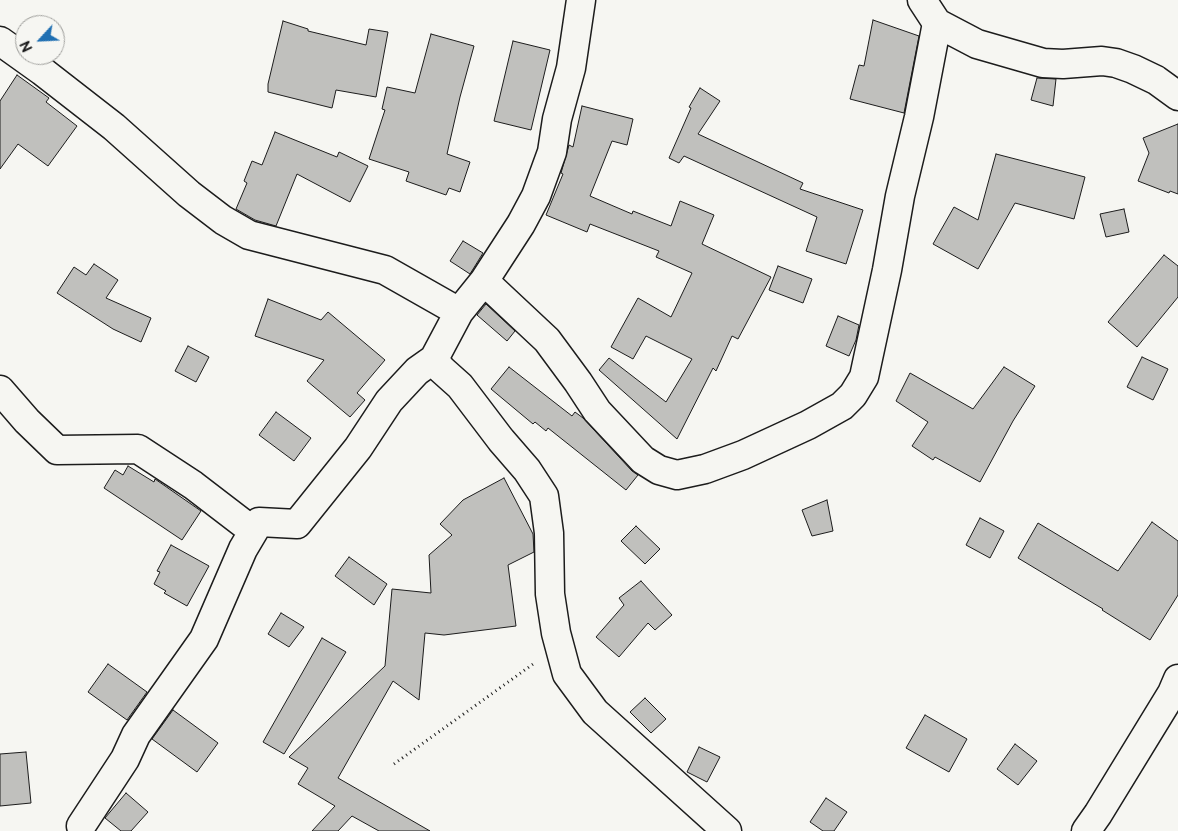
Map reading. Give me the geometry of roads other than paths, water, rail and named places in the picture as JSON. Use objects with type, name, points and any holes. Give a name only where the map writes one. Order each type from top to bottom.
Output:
[{"type":"street","points":[[82,826],[125,760],[136,735],[204,639],[243,548],[259,522],[297,524],[358,448],[389,401],[417,371],[434,360],[459,312],[484,281],[529,210],[552,152],[557,119],[571,68],[581,0]]},
{"type":"street","points":[[922,0],[937,23],[977,44],[1043,63],[1063,64],[1102,61],[1116,63],[1156,80],[1178,96]]},
{"type":"street","points":[[484,281],[547,340],[597,411],[643,460],[659,470],[677,475],[705,469],[743,455],[808,425],[842,406],[853,395],[864,377],[937,23]]},
{"type":"street","points":[[0,41],[42,70],[114,127],[189,194],[223,220],[249,235],[385,270],[459,312]]},
{"type":"street","points":[[434,360],[460,386],[527,470],[544,496],[549,533],[550,594],[559,646],[567,674],[595,712],[727,831]]},
{"type":"street","points":[[0,390],[27,421],[57,450],[138,448],[193,485],[253,531]]},
{"type":"street","points":[[1086,831],[1102,820],[1178,679]]}]
